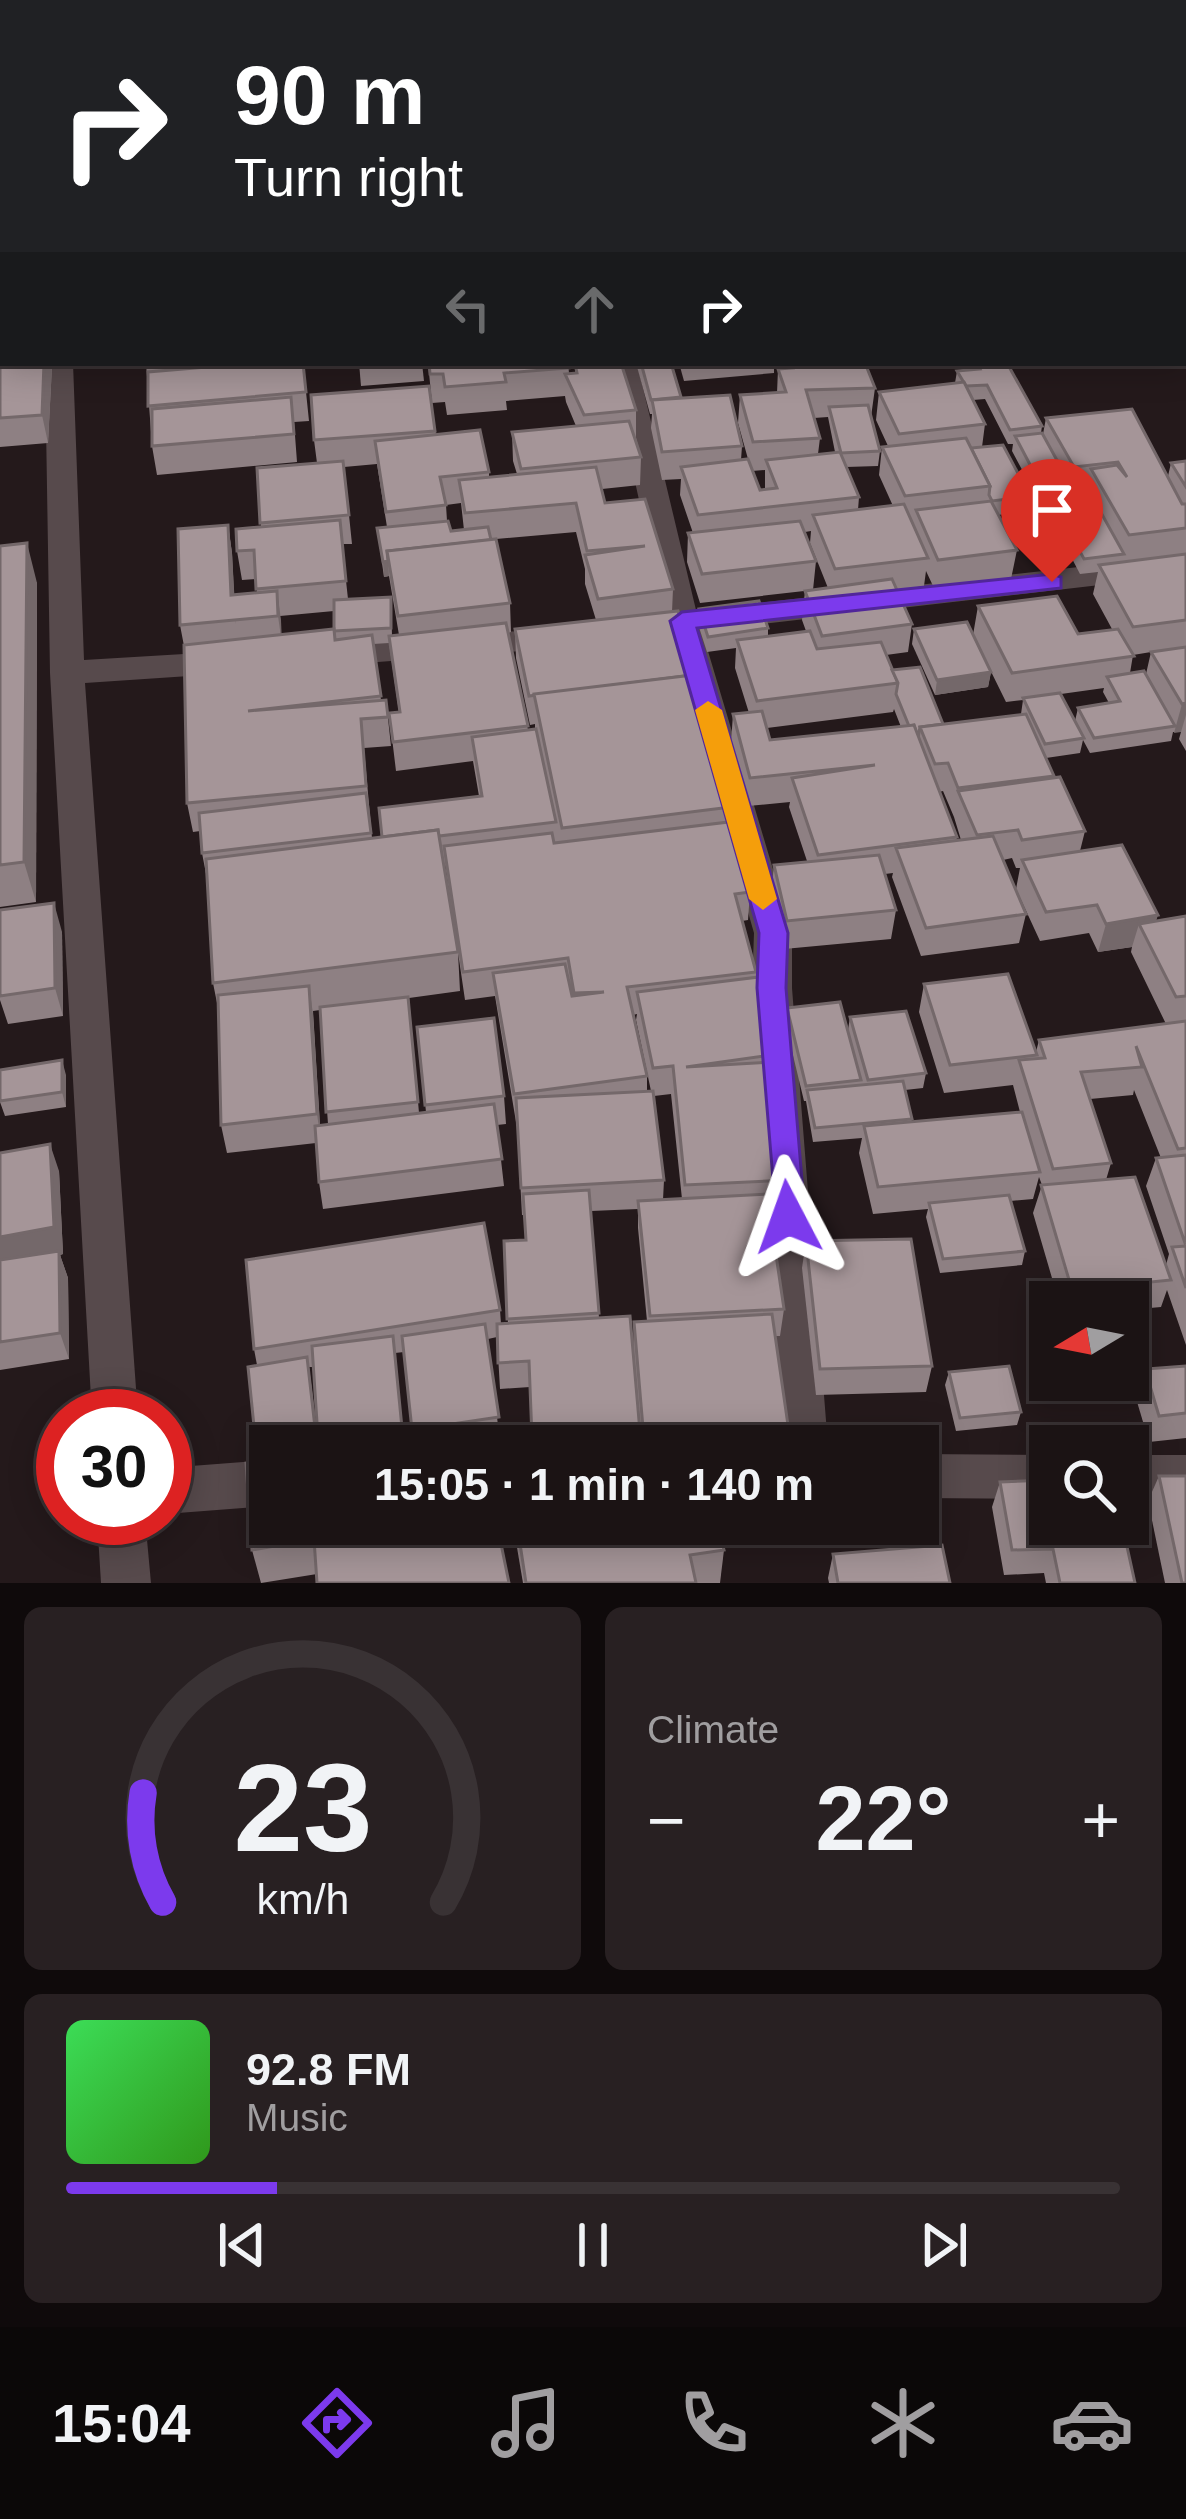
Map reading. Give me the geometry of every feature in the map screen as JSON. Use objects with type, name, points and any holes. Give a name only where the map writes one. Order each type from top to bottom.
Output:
[{"type":"street","points":[[58,366],[67,674],[113,1389]]},
{"type":"street","points":[[624,366],[682,621],[773,933],[772,988],[803,1425]]},
{"type":"street","points":[[67,674],[572,638],[682,621],[918,600],[1186,565]]},
{"type":"street","points":[[939,1476],[1029,1477]]},
{"type":"street","points":[[1149,1477],[1186,1478]]},
{"type":"street","points":[[192,1489],[249,1485]]},
{"type":"street","points":[[124,1545],[126,1583]]},
{"type":"building","points":[[0,366],[44,366],[42,415],[0,418]]},
{"type":"building","points":[[303,366],[306,392],[148,406],[148,372]]},
{"type":"building","points":[[429,366],[569,368],[504,373],[506,382],[445,387],[443,374],[430,374]]},
{"type":"building","points":[[575,366],[622,366],[636,410],[584,415],[565,374],[577,373]]},
{"type":"building","points":[[642,366],[672,366],[681,397],[651,400]]},
{"type":"building","points":[[866,366],[875,388],[806,390],[820,438],[753,442],[740,395],[786,392],[778,369]]},
{"type":"building","points":[[1009,366],[1042,426],[1010,430],[987,385],[966,386],[957,371]]},
{"type":"building","points":[[964,382],[985,424],[899,434],[879,392]]},
{"type":"building","points":[[429,386],[435,431],[314,440],[311,395]]},
{"type":"building","points":[[730,395],[742,446],[662,452],[652,400]]},
{"type":"building","points":[[291,397],[294,434],[152,446],[152,409]]},
{"type":"building","points":[[868,405],[880,451],[841,453],[829,407]]},
{"type":"building","points":[[1132,409],[1186,504],[1186,528],[1129,535],[1091,469],[1117,465],[1127,477],[1118,462],[1074,467],[1046,418]]},
{"type":"building","points":[[629,421],[641,457],[521,469],[512,432]]},
{"type":"building","points":[[480,430],[489,472],[440,477],[446,505],[386,512],[375,441]]},
{"type":"building","points":[[1042,433],[1075,493],[1089,491],[1124,554],[1084,559],[1049,494],[992,501],[990,486],[971,448],[1003,445],[1021,479],[1037,478],[1015,436]]},
{"type":"building","points":[[966,438],[990,486],[905,496],[882,447]]},
{"type":"building","points":[[840,452],[859,497],[698,515],[681,467],[748,459],[760,490],[777,488],[766,460]]},
{"type":"building","points":[[343,461],[349,515],[260,523],[257,468]]},
{"type":"building","points":[[1186,461],[1186,487],[1171,463]]},
{"type":"building","points":[[596,467],[605,503],[645,499],[673,589],[598,599],[585,555],[645,546],[587,551],[576,503],[465,513],[459,480]]},
{"type":"building","points":[[991,501],[1017,550],[938,560],[916,510]]},
{"type":"building","points":[[904,504],[928,558],[835,569],[813,515]]},
{"type":"building","points":[[340,520],[346,581],[256,589],[254,550],[237,551],[236,529]]},
{"type":"building","points":[[448,521],[451,531],[488,527],[491,540],[387,551],[388,561],[383,562],[377,528]]},
{"type":"building","points":[[800,521],[816,561],[702,574],[688,533]]},
{"type":"building","points":[[228,525],[231,595],[277,591],[278,616],[180,625],[178,529]]},
{"type":"building","points":[[496,539],[510,603],[398,616],[387,551]]},
{"type":"building","points":[[27,543],[24,862],[0,865],[0,546]]},
{"type":"building","points":[[1186,554],[1186,620],[1133,627],[1099,565]]},
{"type":"building","points":[[892,579],[912,624],[822,636],[805,591]]},
{"type":"building","points":[[1057,596],[1078,634],[1118,629],[1134,656],[1012,673],[978,606]]},
{"type":"building","points":[[391,597],[391,628],[334,631],[334,600]]},
{"type":"building","points":[[759,601],[768,628],[708,637],[699,609]]},
{"type":"building","points":[[678,611],[698,677],[529,696],[515,629]]},
{"type":"building","points":[[967,622],[991,672],[937,680],[914,629]]},
{"type":"building","points":[[506,623],[528,726],[393,742],[389,713],[400,712],[389,636]]},
{"type":"building","points":[[334,629],[335,640],[372,635],[381,696],[248,711],[386,700],[388,717],[361,719],[366,786],[187,803],[184,645]]},
{"type":"building","points":[[810,631],[817,649],[881,642],[898,683],[757,701],[737,640]]},
{"type":"building","points":[[1186,647],[1186,703],[1182,704],[1151,652]]},
{"type":"building","points":[[920,667],[943,724],[920,727],[918,738],[896,694],[898,683],[892,670]]},
{"type":"building","points":[[1144,671],[1175,726],[1094,738],[1078,708],[1120,701],[1107,677]]},
{"type":"building","points":[[693,675],[731,807],[562,828],[534,694]]},
{"type":"building","points":[[1060,693],[1084,738],[1045,744],[1023,698]]},
{"type":"building","points":[[762,711],[770,740],[914,725],[957,837],[818,855],[792,778],[875,765],[750,778],[733,714]]},
{"type":"building","points":[[1026,714],[1054,776],[958,788],[948,763],[935,764],[920,727]]},
{"type":"building","points":[[536,729],[556,822],[439,836],[438,830],[382,837],[379,808],[482,796],[472,737]]},
{"type":"building","points":[[1060,777],[1085,831],[1022,840],[1018,830],[977,835],[958,791]]},
{"type":"building","points":[[366,793],[371,833],[202,853],[199,813]]},
{"type":"building","points":[[729,822],[750,892],[735,894],[756,972],[627,987],[647,1076],[514,1094],[493,973],[565,964],[572,996],[604,992],[574,993],[568,958],[463,972],[444,846],[552,833],[554,843]]},
{"type":"building","points":[[438,830],[458,952],[213,983],[206,859]]},
{"type":"building","points":[[993,836],[1026,914],[926,928],[896,848]]},
{"type":"building","points":[[1122,845],[1158,915],[1106,924],[1097,905],[1046,912],[1022,860]]},
{"type":"building","points":[[879,855],[896,910],[787,921],[774,865]]},
{"type":"building","points":[[54,903],[55,988],[0,996],[0,910]]},
{"type":"building","points":[[1186,916],[1186,996],[1176,997],[1139,924]]},
{"type":"building","points":[[1008,974],[1037,1055],[950,1065],[924,984]]},
{"type":"building","points":[[759,977],[779,1054],[686,1067],[772,1062],[790,1180],[685,1185],[673,1066],[653,1068],[637,992]]},
{"type":"building","points":[[309,986],[317,1114],[221,1125],[218,995]]},
{"type":"building","points":[[408,997],[418,1102],[326,1112],[320,1007]]},
{"type":"building","points":[[840,1002],[861,1080],[806,1086],[787,1008]]},
{"type":"building","points":[[906,1011],[926,1073],[868,1080],[850,1017]]},
{"type":"building","points":[[494,1018],[504,1096],[425,1105],[417,1027]]},
{"type":"building","points":[[1186,1021],[1186,1148],[1178,1149],[1136,1046],[1142,1067],[1081,1072],[1111,1163],[1053,1169],[1019,1060],[1045,1058],[1039,1040]]},
{"type":"building","points":[[62,1060],[62,1092],[0,1101],[0,1070]]},
{"type":"building","points":[[903,1081],[912,1119],[815,1128],[807,1090]]},
{"type":"building","points":[[653,1091],[664,1180],[521,1188],[516,1098]]},
{"type":"building","points":[[494,1104],[502,1159],[319,1182],[315,1126]]},
{"type":"building","points":[[1022,1112],[1040,1172],[878,1187],[864,1126]]},
{"type":"building","points":[[50,1144],[54,1227],[0,1237],[0,1153]]},
{"type":"building","points":[[1186,1155],[1186,1242],[1185,1243],[1156,1158]]},
{"type":"building","points":[[1135,1177],[1171,1280],[1069,1281],[1041,1185]]},
{"type":"building","points":[[589,1190],[599,1313],[507,1319],[504,1241],[526,1240],[523,1194]]},
{"type":"building","points":[[767,1194],[784,1309],[650,1316],[638,1201]]},
{"type":"building","points":[[1009,1195],[1025,1251],[943,1259],[929,1203]]},
{"type":"building","points":[[484,1223],[500,1310],[254,1349],[246,1260]]},
{"type":"building","points":[[911,1239],[932,1366],[820,1369],[806,1241]]},
{"type":"building","points":[[1186,1246],[1186,1288],[1172,1247]]},
{"type":"building","points":[[59,1251],[60,1333],[0,1342],[0,1260]]},
{"type":"building","points":[[772,1314],[788,1425],[643,1425],[634,1322]]},
{"type":"building","points":[[630,1316],[639,1425],[531,1425],[529,1361],[498,1363],[497,1324]]},
{"type":"building","points":[[485,1324],[499,1417],[411,1425],[402,1336]]},
{"type":"building","points":[[393,1336],[402,1425],[317,1425],[312,1346]]},
{"type":"building","points":[[307,1357],[315,1425],[254,1425],[248,1367]]},
{"type":"building","points":[[1009,1366],[1021,1412],[960,1418],[949,1372]]},
{"type":"building","points":[[1186,1366],[1186,1413],[1159,1416],[1149,1369]]},
{"type":"building","points":[[1159,1476],[1186,1476],[1186,1583],[1182,1583]]},
{"type":"building","points":[[1029,1481],[1029,1545],[1127,1545],[1135,1583],[1060,1583],[1053,1549],[1012,1550],[1000,1482]]},
{"type":"building","points":[[314,1545],[501,1545],[509,1583],[317,1583]]},
{"type":"building","points":[[520,1545],[723,1545],[724,1550],[690,1555],[696,1583],[526,1583]]},
{"type":"building","points":[[942,1545],[950,1583],[838,1583],[833,1554]]},
{"type":"slow traffic","points":[[708,710],[763,899]]},
{"type":"route","points":[[788,1217],[772,988],[773,933],[682,621],[918,600],[1052,582]]}]
